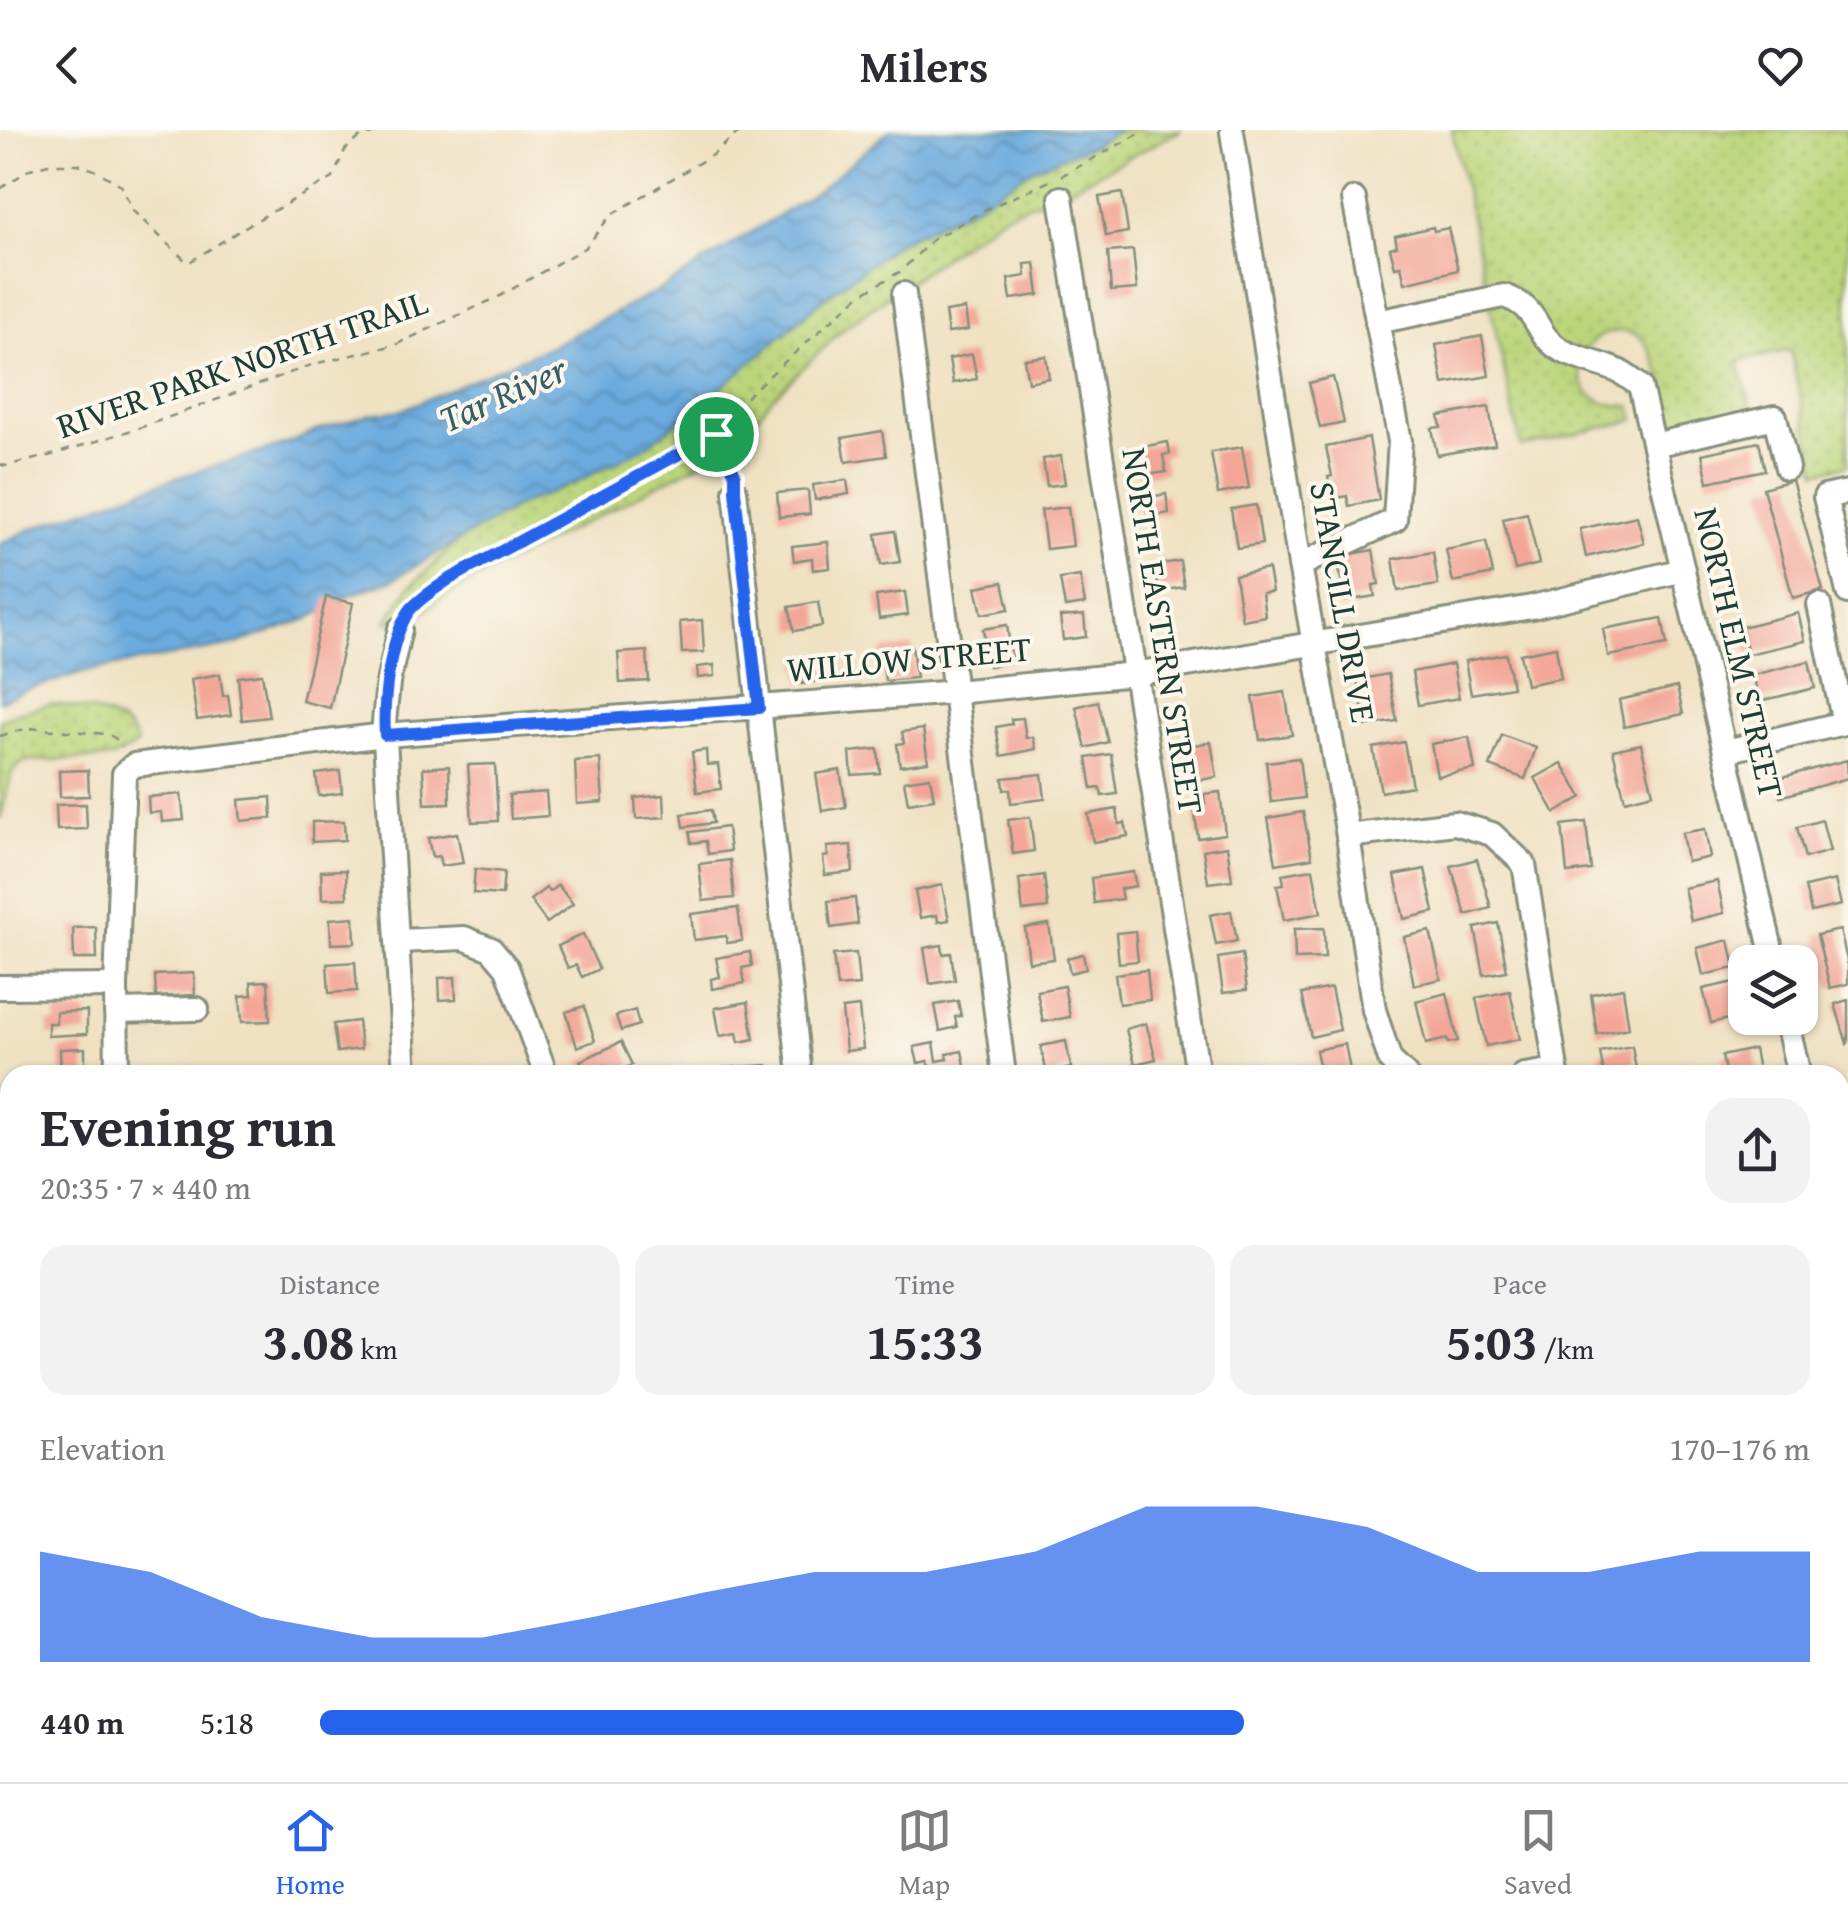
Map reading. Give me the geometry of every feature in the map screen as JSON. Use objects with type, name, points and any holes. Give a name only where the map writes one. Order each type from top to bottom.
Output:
[{"type":"street","name":"STANCILL DRIVE","points":[[1232,132],[1374,1010],[1390,1060],[1395,1065]]},
{"type":"street","name":"NORTH EASTERN STREET","points":[[1061,198],[1196,1065]]},
{"type":"street","points":[[1300,565],[1395,520],[1400,441],[1354,198]]},
{"type":"street","points":[[904,294],[1003,1065]]},
{"type":"street","name":"NORTH ELM STREET","points":[[1378,322],[1504,296],[1527,308],[1557,348],[1618,370],[1640,386],[1770,945]]},
{"type":"street","points":[[1654,445],[1775,417],[1787,468]]},
{"type":"street","points":[[735,491],[799,1065]]},
{"type":"street","points":[[1848,492],[1825,497],[1848,592]]},
{"type":"street","name":"WILLOW STREET","points":[[130,760],[385,735],[956,692],[1134,674],[1532,607],[1683,570]]},
{"type":"street","points":[[1726,750],[1846,723],[1819,605]]},
{"type":"street","points":[[400,629],[388,683],[385,735],[404,1065]]},
{"type":"street","points":[[117,1065],[124,774],[130,760]]},
{"type":"street","points":[[1348,836],[1454,824],[1492,834],[1524,864],[1556,1065]]},
{"type":"street","points":[[398,941],[464,938],[491,948],[507,968],[542,1065]]},
{"type":"street","points":[[0,987],[116,986]]},
{"type":"street","points":[[116,1012],[197,1009]]},
{"type":"street","points":[[1790,1035],[1797,1065]]},
{"type":"path","points":[[0,189],[30,169],[61,162],[78,164],[121,184],[133,210],[188,262],[333,178],[345,150],[360,138],[385,130]]},
{"type":"path","name":"RIVER PARK NORTH TRAIL","points":[[0,464],[52,456],[314,364],[396,346],[500,296],[586,247],[610,215],[700,163],[741,130]]},
{"type":"path","points":[[400,629],[418,602],[448,580],[716,434],[751,392],[820,330],[860,295],[901,271],[932,240],[1146,130]]},
{"type":"path","points":[[716,434],[735,474],[735,491]]},
{"type":"path","points":[[0,736],[28,728],[107,734],[115,738],[130,760]]},
{"type":"green space","points":[[1121,130],[1182,130],[1068,189],[1003,215],[844,328],[772,398],[743,435],[712,457],[480,577],[435,603],[412,627],[386,622],[410,586],[462,537],[519,505],[573,484],[728,382],[820,302],[897,243],[974,206],[1036,167]]},
{"type":"green space","points":[[1452,130],[1848,130],[1848,465],[1817,472],[1790,350],[1739,361],[1751,409],[1671,429],[1652,354],[1639,337],[1621,331],[1604,334],[1591,343],[1580,370],[1583,384],[1592,396],[1608,404],[1631,406],[1635,420],[1521,447]]},
{"type":"green space","points":[[51,704],[114,719],[133,735],[137,745],[112,758],[25,761],[12,772],[0,820],[0,720]]},
{"type":"water","name":"Tar River","points":[[890,130],[1121,130],[1036,167],[974,206],[897,243],[647,446],[573,484],[519,505],[392,580],[353,594],[308,619],[233,645],[87,671],[0,701],[0,544],[33,528],[319,430],[371,414],[402,410],[553,345],[661,289],[819,190]]},
{"type":"building","points":[[1122,193],[1128,232],[1106,236],[1099,197]]},
{"type":"building","points":[[1433,227],[1434,231],[1448,228],[1458,270],[1405,283],[1401,266],[1395,267],[1390,248],[1397,246],[1395,236]]},
{"type":"building","points":[[1133,250],[1137,289],[1111,291],[1108,252]]},
{"type":"building","points":[[1035,263],[1039,295],[1011,299],[1008,279],[1026,276],[1025,264]]},
{"type":"building","points":[[965,309],[968,330],[948,333],[945,312]]},
{"type":"building","points":[[1482,336],[1489,376],[1443,384],[1436,345]]},
{"type":"building","points":[[972,354],[977,379],[953,383],[949,359]]},
{"type":"building","points":[[1046,356],[1049,378],[1028,382],[1024,359]]},
{"type":"building","points":[[1333,377],[1344,423],[1320,428],[1309,383]]},
{"type":"building","points":[[1489,407],[1495,445],[1437,455],[1432,428],[1441,427],[1439,416]]},
{"type":"building","points":[[882,431],[886,456],[846,462],[842,438]]},
{"type":"building","points":[[1369,438],[1379,500],[1349,506],[1347,496],[1332,499],[1326,447]]},
{"type":"building","points":[[1168,442],[1170,454],[1163,455],[1166,472],[1141,476],[1136,448]]},
{"type":"building","points":[[1759,442],[1765,470],[1708,482],[1702,454]]},
{"type":"building","points":[[1242,447],[1249,488],[1218,494],[1211,452]]},
{"type":"building","points":[[1061,456],[1065,484],[1047,486],[1043,459]]},
{"type":"building","points":[[847,480],[849,494],[815,500],[813,485]]},
{"type":"building","points":[[1792,480],[1823,590],[1793,598],[1763,488]]},
{"type":"building","points":[[808,490],[810,514],[779,517],[777,493]]},
{"type":"building","points":[[1166,494],[1169,513],[1148,517],[1145,498]]},
{"type":"building","points":[[1256,505],[1262,544],[1237,548],[1231,509]]},
{"type":"building","points":[[1068,507],[1073,546],[1046,549],[1041,510]]},
{"type":"building","points":[[1527,513],[1539,564],[1515,570],[1503,519]]},
{"type":"building","points":[[1637,516],[1644,543],[1586,557],[1580,529]]},
{"type":"building","points":[[895,531],[900,562],[881,565],[876,534]]},
{"type":"building","points":[[828,542],[830,568],[813,570],[812,558],[794,561],[792,546]]},
{"type":"building","points":[[1486,542],[1493,574],[1453,582],[1446,550]]},
{"type":"building","points":[[1373,550],[1379,584],[1373,585],[1375,596],[1345,601],[1337,557]]},
{"type":"building","points":[[1433,552],[1438,585],[1398,591],[1393,559]]},
{"type":"building","points":[[1180,561],[1184,587],[1159,591],[1155,565]]},
{"type":"building","points":[[1268,569],[1272,592],[1262,593],[1265,616],[1242,620],[1235,575]]},
{"type":"building","points":[[1080,576],[1085,604],[1065,607],[1060,579]]},
{"type":"building","points":[[1003,582],[1009,609],[982,614],[976,587]]},
{"type":"building","points":[[905,592],[908,615],[879,619],[876,596]]},
{"type":"building","points":[[326,597],[353,603],[330,708],[302,701]]},
{"type":"building","points":[[818,602],[822,626],[794,631],[789,607]]},
{"type":"building","points":[[1798,613],[1805,641],[1748,654],[1742,627]]},
{"type":"building","points":[[1084,615],[1086,637],[1063,640],[1060,617]]},
{"type":"building","points":[[1662,618],[1667,645],[1608,656],[1603,629]]},
{"type":"building","points":[[702,620],[704,652],[682,653],[680,622]]},
{"type":"building","points":[[1007,625],[1012,662],[989,666],[983,629]]},
{"type":"building","points":[[912,646],[916,678],[885,681],[881,650]]},
{"type":"building","points":[[1556,647],[1561,678],[1526,685],[1520,654]]},
{"type":"building","points":[[647,651],[649,681],[620,683],[618,653]]},
{"type":"building","points":[[1506,654],[1512,687],[1471,694],[1465,661]]},
{"type":"building","points":[[825,658],[829,679],[802,684],[798,663]]},
{"type":"building","points":[[1809,661],[1815,688],[1760,701],[1753,675]]},
{"type":"building","points":[[1453,664],[1459,698],[1418,705],[1412,672]]},
{"type":"building","points":[[714,665],[715,676],[698,678],[697,667]]},
{"type":"building","points":[[220,674],[231,715],[197,720],[191,679]]},
{"type":"building","points":[[262,674],[269,717],[242,720],[238,677]]},
{"type":"building","points":[[1388,674],[1397,721],[1366,726],[1357,680]]},
{"type":"building","points":[[1677,687],[1683,714],[1624,727],[1619,700]]},
{"type":"building","points":[[1285,692],[1292,735],[1260,740],[1253,697]]},
{"type":"building","points":[[1098,701],[1108,742],[1086,748],[1076,707]]},
{"type":"building","points":[[1023,718],[1026,738],[1033,737],[1036,749],[1001,756],[996,727]]},
{"type":"building","points":[[923,729],[928,762],[900,766],[897,744],[904,743],[902,732]]},
{"type":"building","points":[[1502,735],[1536,748],[1525,779],[1490,766]]},
{"type":"building","points":[[1469,737],[1475,769],[1437,776],[1431,744]]},
{"type":"building","points":[[1211,742],[1217,777],[1194,781],[1189,746]]},
{"type":"building","points":[[1404,742],[1412,786],[1381,792],[1373,748]]},
{"type":"building","points":[[1641,744],[1653,793],[1625,800],[1613,750]]},
{"type":"building","points":[[878,749],[880,773],[852,775],[850,752]]},
{"type":"building","points":[[706,750],[707,765],[718,764],[721,789],[697,792],[692,752]]},
{"type":"building","points":[[1111,754],[1117,794],[1102,796],[1100,788],[1092,789],[1087,758]]},
{"type":"building","points":[[1299,758],[1304,798],[1271,802],[1266,762]]},
{"type":"building","points":[[600,759],[603,802],[577,804],[575,761]]},
{"type":"building","points":[[1847,760],[1848,778],[1780,797],[1775,779]]},
{"type":"building","points":[[1562,763],[1582,797],[1555,813],[1535,778]]},
{"type":"building","points":[[495,764],[498,821],[472,822],[468,765]]},
{"type":"building","points":[[449,766],[450,803],[425,804],[423,768]]},
{"type":"building","points":[[88,770],[89,796],[60,797],[59,771]]},
{"type":"building","points":[[840,770],[846,807],[822,811],[816,774]]},
{"type":"building","points":[[340,771],[342,793],[319,796],[316,774]]},
{"type":"building","points":[[1042,774],[1045,799],[1011,803],[1010,789],[1004,790],[1003,778]]},
{"type":"building","points":[[930,777],[934,799],[908,803],[904,781]]},
{"type":"building","points":[[546,792],[548,816],[511,819],[509,795]]},
{"type":"building","points":[[1220,792],[1225,834],[1198,838],[1194,805],[1205,804],[1204,794]]},
{"type":"building","points":[[181,794],[184,820],[162,822],[161,812],[149,813],[148,797]]},
{"type":"building","points":[[664,795],[665,817],[636,819],[635,798]]},
{"type":"building","points":[[271,797],[272,818],[241,821],[239,800]]},
{"type":"building","points":[[86,804],[87,829],[57,830],[56,805]]},
{"type":"building","points":[[1117,809],[1119,824],[1125,823],[1128,836],[1093,842],[1088,814]]},
{"type":"building","points":[[711,810],[713,823],[684,827],[682,814]]},
{"type":"building","points":[[1303,812],[1312,858],[1276,864],[1268,818]]},
{"type":"building","points":[[1030,817],[1034,851],[1013,854],[1008,820]]},
{"type":"building","points":[[1822,820],[1830,851],[1805,858],[1797,827]]},
{"type":"building","points":[[344,821],[345,840],[312,842],[312,822]]},
{"type":"building","points":[[1586,822],[1591,870],[1567,873],[1562,825]]},
{"type":"building","points":[[727,827],[730,851],[708,854],[706,841],[691,843],[690,832]]},
{"type":"building","points":[[1705,829],[1710,857],[1687,862],[1682,833]]},
{"type":"building","points":[[457,833],[463,863],[441,866],[439,856],[432,857],[428,838]]},
{"type":"building","points":[[851,845],[853,872],[825,875],[823,857],[828,856],[827,847]]},
{"type":"building","points":[[1227,846],[1232,880],[1208,883],[1203,850]]},
{"type":"building","points":[[1477,859],[1491,908],[1466,915],[1451,866]]},
{"type":"building","points":[[730,860],[734,898],[703,901],[699,864]]},
{"type":"building","points":[[475,869],[504,872],[502,895],[473,893]]},
{"type":"building","points":[[1313,869],[1321,913],[1284,920],[1277,885],[1284,884],[1282,874]]},
{"type":"building","points":[[1425,869],[1434,912],[1404,919],[1395,875]]},
{"type":"building","points":[[346,870],[347,898],[322,899],[321,871]]},
{"type":"building","points":[[1133,872],[1136,886],[1120,889],[1122,899],[1094,903],[1091,878]]},
{"type":"building","points":[[1044,875],[1048,908],[1023,911],[1019,879]]},
{"type":"building","points":[[1835,880],[1841,905],[1811,912],[1805,887]]},
{"type":"building","points":[[1717,881],[1724,913],[1691,921],[1684,888]]},
{"type":"building","points":[[558,885],[573,904],[547,923],[530,900],[546,888],[549,892]]},
{"type":"building","points":[[942,885],[949,920],[938,922],[937,915],[920,918],[915,891]]},
{"type":"building","points":[[855,898],[858,924],[831,928],[828,901]]},
{"type":"building","points":[[738,908],[742,941],[727,943],[726,936],[694,940],[691,914]]},
{"type":"building","points":[[1231,911],[1237,941],[1216,945],[1210,915]]},
{"type":"building","points":[[354,917],[355,943],[331,944],[330,919]]},
{"type":"building","points":[[1498,923],[1507,971],[1484,975],[1475,928]]},
{"type":"building","points":[[1049,924],[1054,959],[1029,962],[1025,928]]},
{"type":"building","points":[[96,927],[97,959],[74,959],[73,928]]},
{"type":"building","points":[[1324,928],[1325,958],[1295,959],[1294,929]]},
{"type":"building","points":[[1840,930],[1848,984],[1830,988],[1817,935]]},
{"type":"building","points":[[1135,931],[1138,961],[1119,963],[1116,933]]},
{"type":"building","points":[[1430,931],[1441,979],[1414,985],[1404,937]]},
{"type":"building","points":[[583,934],[599,969],[582,977],[576,965],[568,968],[558,946]]},
{"type":"building","points":[[1729,940],[1728,970],[1703,975],[1697,948]]},
{"type":"building","points":[[942,945],[943,954],[951,953],[955,980],[930,984],[924,948]]},
{"type":"building","points":[[750,952],[752,966],[742,968],[745,983],[712,989],[711,979],[720,977],[716,958]]},
{"type":"building","points":[[856,953],[859,985],[837,987],[833,955]]},
{"type":"building","points":[[1083,954],[1086,969],[1070,973],[1067,958]]},
{"type":"building","points":[[1242,954],[1247,990],[1223,993],[1218,958]]},
{"type":"building","points":[[355,962],[357,991],[329,993],[327,964]]},
{"type":"building","points":[[1147,970],[1150,1000],[1119,1004],[1115,974]]},
{"type":"building","points":[[194,973],[195,995],[156,997],[155,975]]},
{"type":"building","points":[[455,977],[456,999],[440,1000],[439,978]]},
{"type":"building","points":[[268,981],[270,1021],[242,1022],[240,996],[252,995],[251,982]]},
{"type":"building","points":[[1728,983],[1728,1019],[1711,1023],[1703,989]]},
{"type":"building","points":[[1064,986],[1070,1017],[1043,1022],[1037,991]]},
{"type":"building","points":[[1331,988],[1340,1030],[1311,1037],[1302,994]]},
{"type":"building","points":[[1623,988],[1629,1028],[1597,1034],[1591,994]]},
{"type":"building","points":[[1510,991],[1520,1039],[1486,1046],[1476,998]]},
{"type":"building","points":[[1447,993],[1458,1041],[1448,1043],[1447,1039],[1426,1044],[1416,1001]]},
{"type":"building","points":[[1848,1000],[1848,1043],[1847,1044],[1835,1004]]},
{"type":"building","points":[[958,1001],[961,1016],[955,1017],[957,1027],[940,1031],[935,1005]]},
{"type":"building","points":[[748,1002],[754,1039],[739,1042],[737,1033],[720,1036],[715,1008]]},
{"type":"building","points":[[584,1006],[595,1041],[577,1047],[566,1012]]},
{"type":"building","points":[[859,1007],[863,1049],[846,1051],[842,1009]]},
{"type":"building","points":[[635,1010],[639,1025],[621,1031],[616,1016]]},
{"type":"building","points":[[87,1011],[87,1034],[48,1036],[48,1023],[56,1023],[56,1012]]},
{"type":"building","points":[[358,1021],[361,1049],[337,1052],[333,1024]]},
{"type":"building","points":[[1146,1023],[1156,1059],[1135,1064],[1126,1029]]},
{"type":"building","points":[[1066,1041],[1070,1065],[1045,1065],[1041,1046]]},
{"type":"building","points":[[621,1042],[632,1065],[582,1065],[580,1061]]},
{"type":"building","points":[[934,1043],[937,1061],[962,1051],[965,1065],[918,1063],[914,1047]]},
{"type":"building","points":[[1345,1044],[1349,1065],[1319,1065],[1316,1050]]},
{"type":"building","points":[[1632,1046],[1635,1065],[1602,1065],[1600,1052]]},
{"type":"building","points":[[85,1048],[85,1065],[61,1065],[60,1049]]},
{"type":"building","points":[[1754,1049],[1757,1065],[1724,1065],[1722,1056]]},
{"type":"route","points":[[716,434],[735,474],[759,708],[385,735],[393,654],[408,612],[418,602],[448,580],[716,434]]}]
